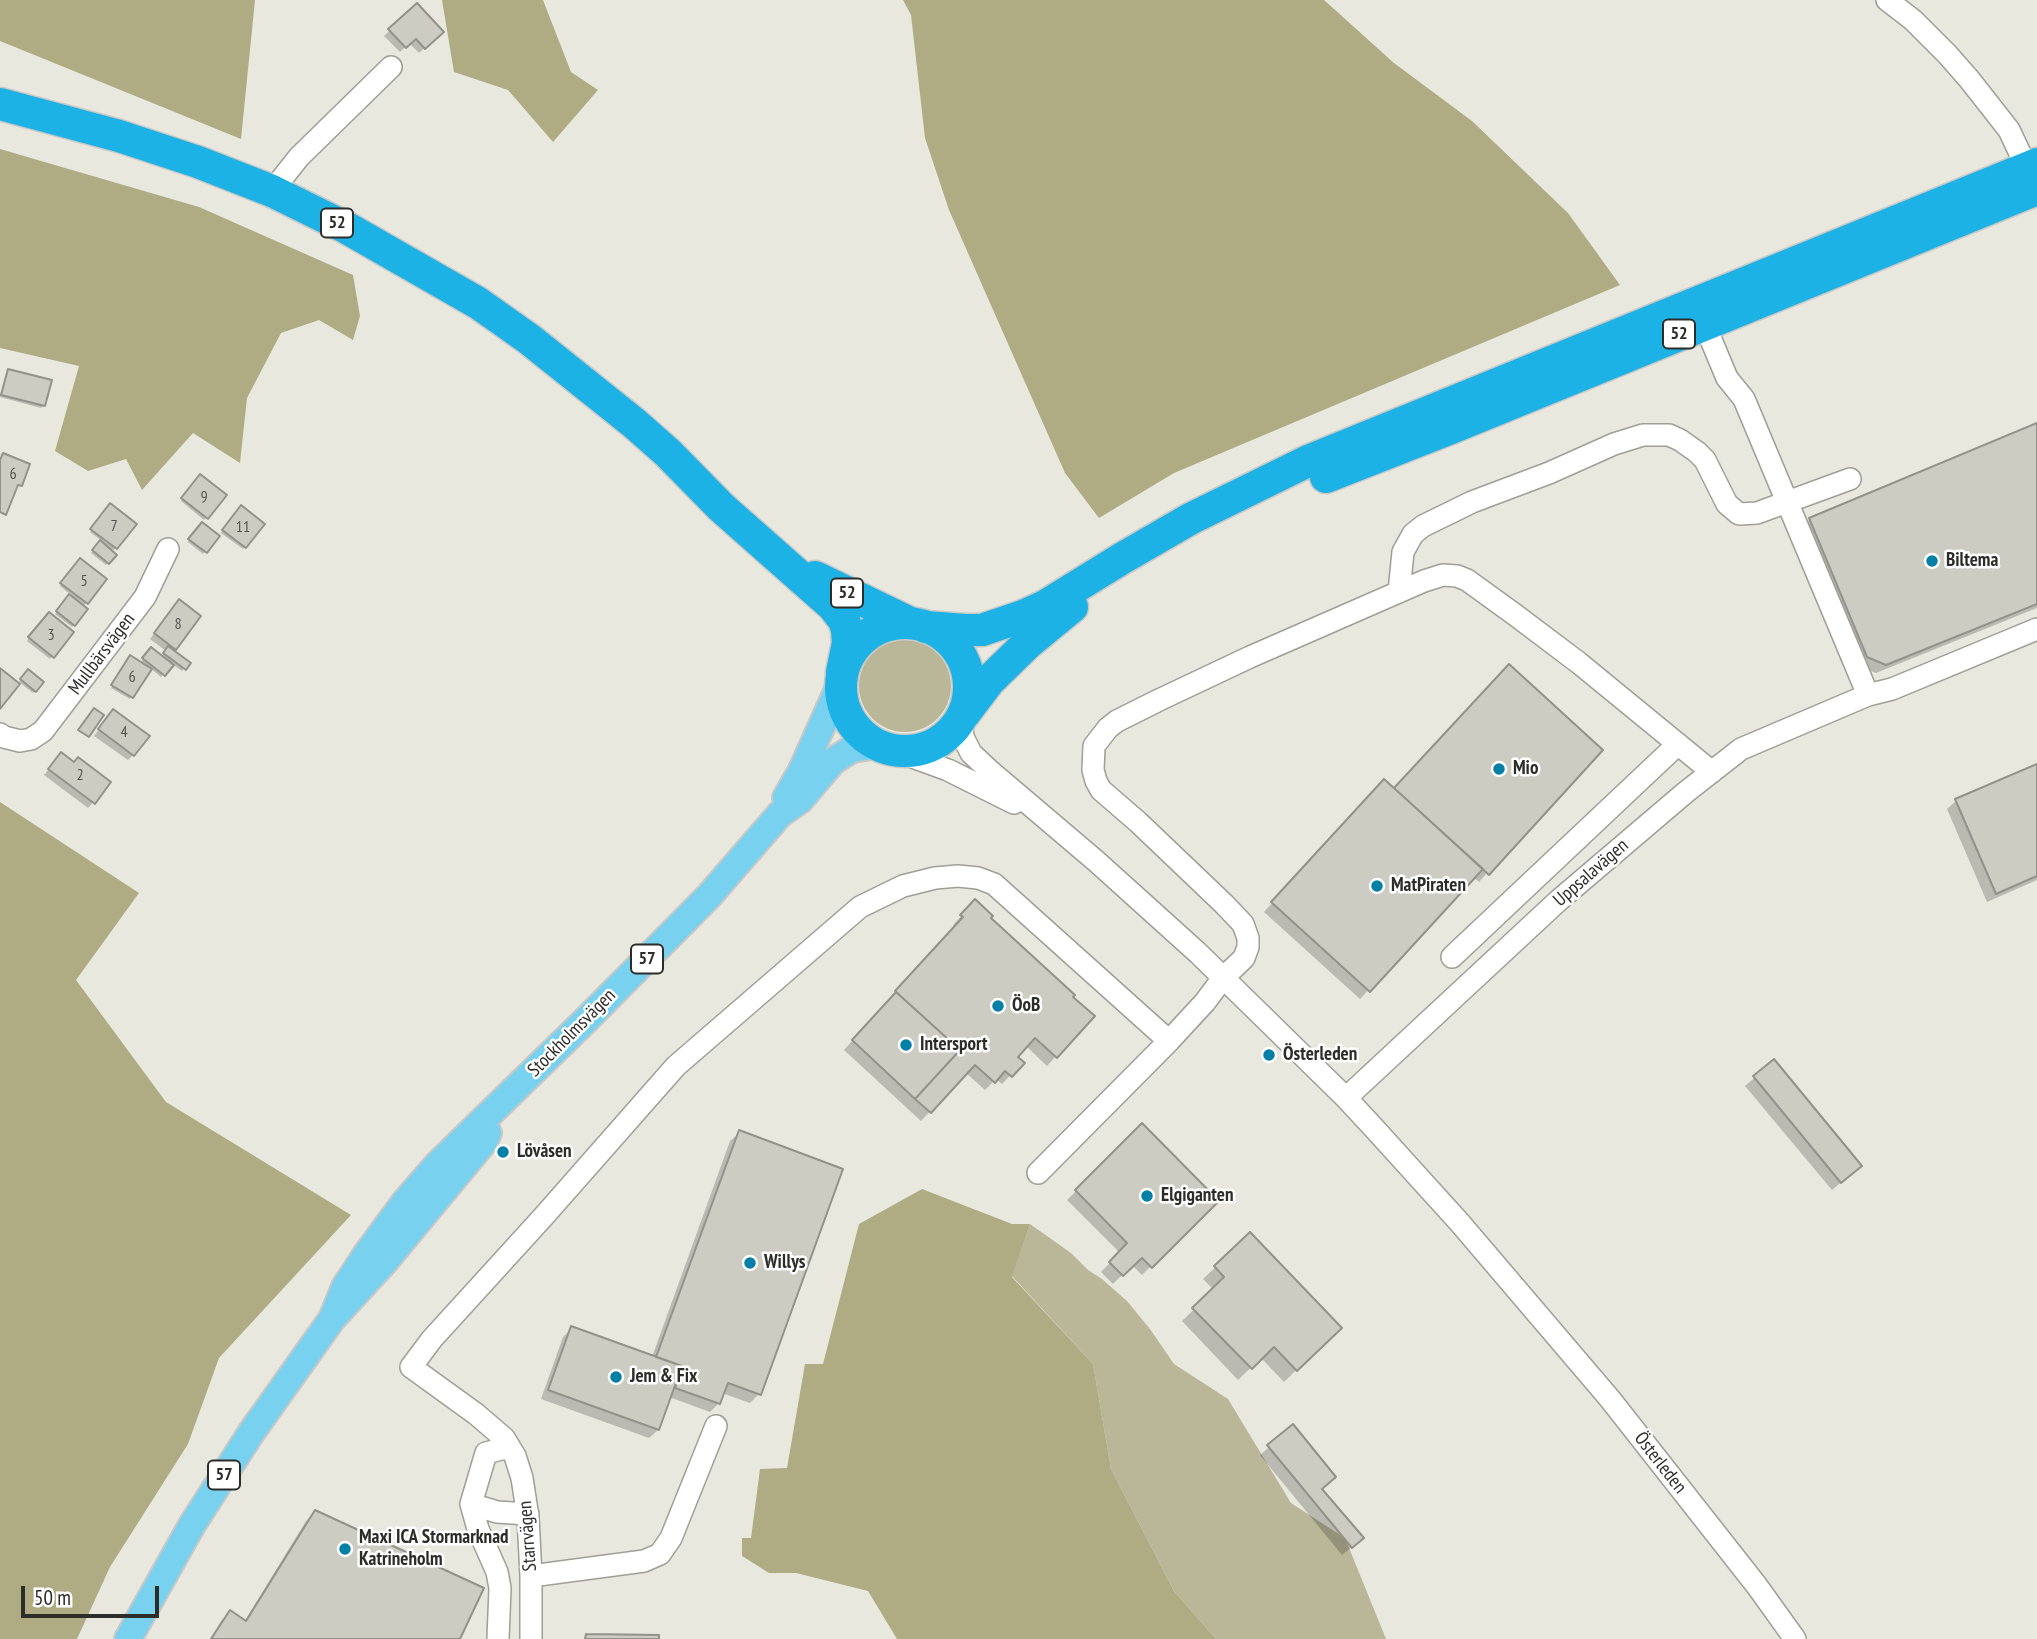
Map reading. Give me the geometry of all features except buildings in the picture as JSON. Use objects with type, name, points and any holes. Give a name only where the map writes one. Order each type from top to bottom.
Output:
[{"type":"highway","name":"52","points":[[0,104],[119,136],[198,162],[272,191],[395,255],[478,303],[529,339],[596,391],[660,446],[721,507],[833,606],[844,620],[847,630],[848,643],[841,696],[852,723],[867,739],[903,752],[928,747],[950,733],[989,681],[1027,644],[1064,613],[1116,577],[1175,542],[1237,512],[1451,428],[1700,313]]},
{"type":"highway","name":"52","points":[[842,678],[847,658],[863,638],[886,625],[982,630],[1023,617],[1160,536],[1277,476],[1350,444],[1700,313],[2034,178]]},
{"type":"highway","name":"52","points":[[785,562],[940,633],[950,641],[963,659],[967,670],[969,692],[962,716]]},
{"type":"main road","name":"Stockholmsvägen","points":[[780,814],[842,678]]},
{"type":"main road","name":"Stockholmsvägen","points":[[128,1639],[192,1525],[251,1433],[332,1318],[387,1259],[483,1143],[508,1097],[709,896],[780,814],[800,800],[833,761],[852,748],[884,747]]},
{"type":"street","points":[[1887,0],[1913,19],[1969,79],[2009,130],[2034,178]]},
{"type":"street","points":[[272,191],[299,156],[391,67]]},
{"type":"street","points":[[1700,313],[1727,378],[1744,399],[1868,695]]},
{"type":"street","points":[[1399,592],[1403,552],[1413,534],[1423,526],[1472,502],[1549,473],[1614,444],[1643,435],[1669,435],[1697,452],[1705,460],[1727,504],[1739,514],[1757,513],[1850,479]]},
{"type":"street","name":"Mullbärsvägen","points":[[9,737],[31,739],[43,731],[145,597],[168,549]]},
{"type":"street","points":[[1038,1172],[1205,1002],[1223,978],[1244,958],[1248,947],[1243,925],[1224,904],[1101,790],[1093,769],[1094,746],[1117,721],[1250,657],[1399,592],[1443,575],[1457,576],[1467,580],[1579,663],[1712,772]]},
{"type":"street","name":"Uppsalavägen","points":[[1346,1098],[1558,901],[1741,749],[1868,695],[1892,689],[2037,629]]},
{"type":"street","name":"Österleden","points":[[962,716],[962,737],[971,753],[1106,870],[1223,978],[1346,1098],[1460,1223],[1610,1399],[1757,1586],[1795,1639]]},
{"type":"street","points":[[1452,957],[1678,744]]},
{"type":"street","name":"Österleden","points":[[884,747],[948,771],[1044,818]]},
{"type":"street","points":[[1634,786],[1660,814]]},
{"type":"street","points":[[498,1639],[500,1588],[497,1572],[478,1530],[471,1504],[486,1453],[507,1443],[467,1407],[411,1367],[432,1339],[676,1066],[860,906],[903,886],[935,878],[958,876],[978,878],[993,884],[1168,1041]]},
{"type":"street","points":[[1538,876],[1558,901]]},
{"type":"street","points":[[531,1576],[644,1561],[660,1554],[671,1538],[716,1426]]},
{"type":"street","name":"Starrvägen","points":[[507,1443],[515,1456],[522,1478],[528,1514],[531,1639]]},
{"type":"street","points":[[471,1504],[497,1513],[528,1514]]},
{"type":"shaded area","points":[[0,0],[255,0],[241,139],[0,41]]},
{"type":"shaded area","points":[[442,0],[543,0],[571,72],[598,90],[553,142],[508,90],[454,72]]},
{"type":"shaded area","points":[[903,0],[1324,0],[1394,63],[1472,121],[1568,213],[1620,285],[1174,473],[1099,518],[1065,473],[949,210],[925,138],[911,15]]},
{"type":"shaded area","points":[[0,149],[199,207],[353,275],[360,316],[353,340],[319,320],[281,333],[247,398],[240,463],[193,433],[142,490],[126,459],[88,471],[55,451],[79,366],[0,348]]},
{"type":"shaded area","points":[[905,640],[923,643],[938,653],[948,668],[951,686],[948,704],[938,719],[923,729],[905,732],[887,729],[872,719],[862,704],[859,686],[862,668],[872,653],[887,643]]},
{"type":"shaded area","points":[[0,802],[139,893],[76,980],[166,1102],[351,1215],[219,1358],[188,1444],[110,1567],[77,1639],[0,1639]]},
{"type":"shaded area","points":[[922,1189],[1012,1224],[1030,1224],[1012,1277],[1093,1364],[1111,1469],[1174,1591],[1216,1639],[897,1639],[868,1591],[796,1573],[769,1573],[742,1556],[742,1538],[751,1538],[760,1469],[787,1468],[805,1364],[823,1364],[859,1224]]},
{"type":"shaded area","points":[[1030,1224],[1071,1253],[1127,1301],[1174,1364],[1228,1399],[1291,1503],[1345,1538],[1386,1639],[1216,1639],[1174,1591],[1111,1469],[1093,1364],[1012,1276]]},
{"type":"place","name":"Biltema","points":[[1932,561]]},
{"type":"place","name":"Mio","points":[[1499,769]]},
{"type":"place","name":"MatPiraten","points":[[1377,886]]},
{"type":"place","name":"ÖoB","points":[[998,1006]]},
{"type":"place","name":"Intersport","points":[[906,1045]]},
{"type":"place","name":"Österleden","points":[[1269,1055]]},
{"type":"place","name":"Lövåsen","points":[[503,1152]]},
{"type":"place","name":"Elgiganten","points":[[1147,1196]]},
{"type":"place","name":"Willys","points":[[750,1263]]},
{"type":"place","name":"Jem & Fix","points":[[616,1377]]},
{"type":"place","name":"Maxi ICA Stormarknad Katrineholm","points":[[345,1549]]}]
